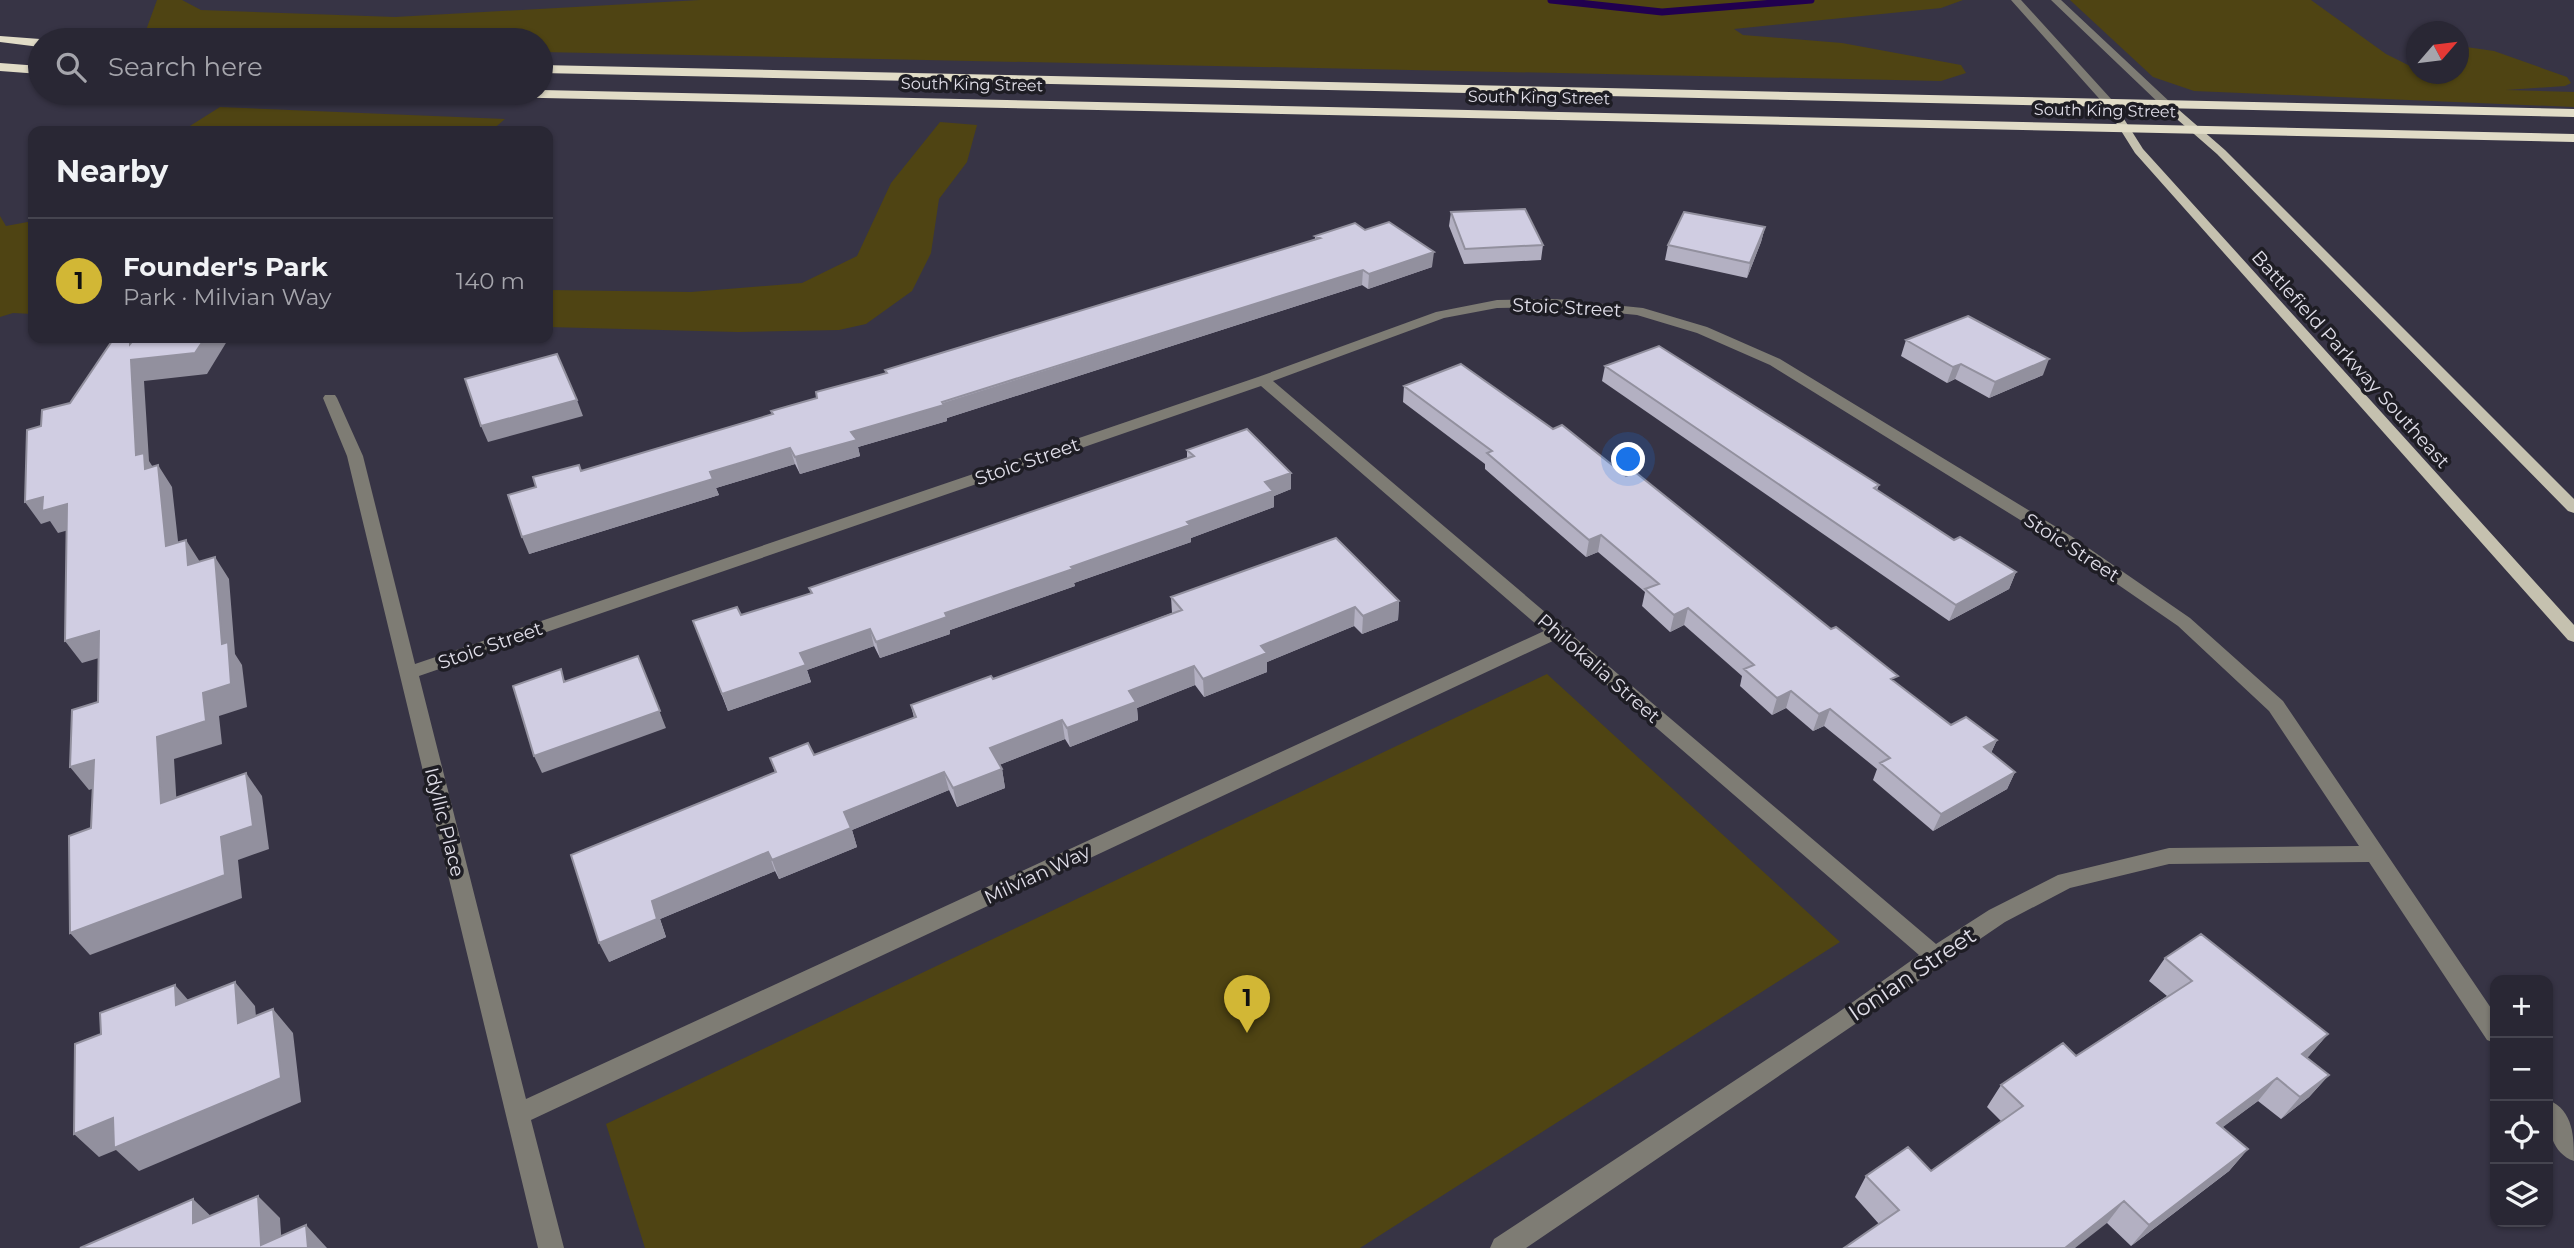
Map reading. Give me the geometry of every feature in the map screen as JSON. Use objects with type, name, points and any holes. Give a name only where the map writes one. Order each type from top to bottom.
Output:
[{"type":"highway","points":[[0,39],[28,42]]},
{"type":"highway","points":[[0,66],[28,69]]},
{"type":"highway","name":"South King Street","points":[[553,69],[2574,113]]},
{"type":"highway","name":"South King Street","points":[[553,94],[2574,138]]},
{"type":"main road","name":"Battlefield Parkway Southeast","points":[[2108,102],[2139,151],[2574,636]]},
{"type":"main road","points":[[2167,105],[2197,129],[2574,508]]},
{"type":"street","points":[[2016,0],[2108,102]]},
{"type":"street","points":[[2056,0],[2167,105]]},
{"type":"street","name":"Stoic Street","points":[[408,673],[1263,380],[1441,315],[1497,304],[1555,303],[1638,312],[1702,330],[1775,362],[2065,540],[2183,622],[2276,706],[2490,1026]]},
{"type":"street","name":"Philokalia Street","points":[[1263,380],[1935,956]]},
{"type":"street","name":"Idyllic Place","points":[[330,398],[355,456],[551,1248]]},
{"type":"street","name":"Milvian Way","points":[[517,1115],[1556,632]]},
{"type":"street","name":"Ionian Street","points":[[1503,1248],[1844,1021],[1935,956],[1997,916],[2065,881],[2169,856],[2375,854]]},
{"type":"street","points":[[2553,1118],[2574,1150]]},
{"type":"shaded area","points":[[157,0],[182,0],[201,10],[395,17],[700,0],[1963,0],[1941,8],[1734,29],[1743,35],[1842,43],[1961,65],[1966,73],[1941,81],[553,52],[553,28],[147,28]]},
{"type":"shaded area","points":[[2070,0],[2311,0],[2386,54],[2406,64],[2406,84],[2469,84],[2469,47],[2494,51],[2567,77],[2571,83],[2565,86],[2506,90],[2574,92],[2574,107],[2194,91],[2153,77]]},
{"type":"shaded area","points":[[220,107],[505,119],[497,126],[190,126]]},
{"type":"shaded area","points":[[940,122],[977,125],[967,162],[939,199],[931,253],[912,291],[866,324],[839,330],[738,332],[553,327],[553,290],[691,292],[802,283],[857,256],[891,183]]},
{"type":"shaded area","points":[[0,216],[6,226],[28,222],[28,314],[13,313],[0,317]]},
{"type":"shaded area","points":[[1547,674],[1840,942],[1360,1248],[645,1248],[606,1124]]},
{"type":"building","points":[[1525,209],[1543,245],[1465,249],[1451,212]]},
{"type":"building","points":[[1684,212],[1765,227],[1750,263],[1668,245]]},
{"type":"building","points":[[1389,222],[1434,252],[1369,274],[1363,270],[942,402],[944,405],[851,432],[857,440],[795,457],[790,448],[710,472],[713,479],[522,537],[508,495],[536,487],[533,477],[579,465],[581,471],[773,414],[771,411],[817,398],[816,392],[887,373],[885,370],[1320,238],[1315,236],[1355,223],[1365,230]]},
{"type":"building","points":[[1968,316],[2049,359],[1995,382],[1961,364],[1953,367],[1906,340]]},
{"type":"building","points":[[111,343],[202,343],[195,353],[131,360],[136,455],[144,453],[145,469],[158,465],[166,546],[186,540],[188,565],[215,557],[222,644],[228,642],[231,684],[203,693],[206,721],[157,737],[161,803],[246,773],[253,826],[221,837],[225,875],[70,933],[69,836],[91,828],[94,760],[70,767],[72,710],[98,702],[99,631],[65,641],[67,504],[42,511],[43,497],[25,502],[27,430],[41,426],[42,410],[70,403]]},
{"type":"building","points":[[1659,346],[1879,485],[1874,488],[1954,540],[1960,537],[2016,572],[1956,605],[1605,366]]},
{"type":"building","points":[[557,354],[577,400],[481,426],[465,379]]},
{"type":"building","points":[[1461,364],[1553,429],[1562,425],[1626,476],[1635,472],[1831,629],[1836,627],[1898,676],[1891,679],[1951,725],[1966,717],[1997,740],[1984,747],[2015,772],[1941,814],[1880,763],[1890,758],[1830,709],[1819,714],[1791,691],[1777,698],[1744,669],[1754,665],[1688,608],[1674,615],[1645,589],[1659,584],[1601,535],[1589,540],[1487,453],[1492,451],[1404,386]]},
{"type":"building","points":[[1247,429],[1291,473],[1265,482],[1273,491],[1187,522],[1190,525],[1071,567],[1073,569],[945,613],[947,617],[876,642],[870,629],[800,653],[806,665],[722,694],[693,621],[737,607],[741,615],[812,593],[809,588],[1194,456],[1187,450]]},
{"type":"building","points":[[1336,538],[1399,601],[1363,616],[1355,607],[1261,646],[1267,653],[1203,679],[1194,666],[1129,691],[1136,702],[1067,728],[1062,720],[990,748],[1002,769],[953,788],[944,772],[844,812],[851,828],[772,860],[768,852],[652,901],[657,919],[599,943],[571,855],[776,772],[770,758],[808,743],[814,755],[916,717],[911,705],[991,676],[993,679],[1182,610],[1171,597]]},
{"type":"building","points":[[638,656],[660,711],[534,756],[513,686],[561,669],[564,682]]},
{"type":"building","points":[[2201,934],[2328,1034],[2302,1054],[2329,1075],[2300,1097],[2277,1078],[2217,1123],[2248,1149],[2149,1225],[2124,1201],[2065,1248],[1844,1248],[1899,1210],[1866,1176],[1908,1147],[1931,1171],[2023,1106],[2001,1085],[2063,1043],[2076,1056],[2192,981],[2165,958]]},
{"type":"building","points":[[235,982],[238,1023],[273,1009],[281,1078],[114,1148],[113,1118],[74,1134],[75,1044],[101,1034],[100,1013],[175,985],[176,1005]]},
{"type":"building","points":[[258,1196],[261,1245],[306,1225],[308,1248],[80,1248],[193,1199],[193,1223]]},
{"type":"waterway","points":[[1551,0],[1662,12],[1811,0]]},
{"type":"place","name":"Founder's Park","points":[[1247,1033]]}]
